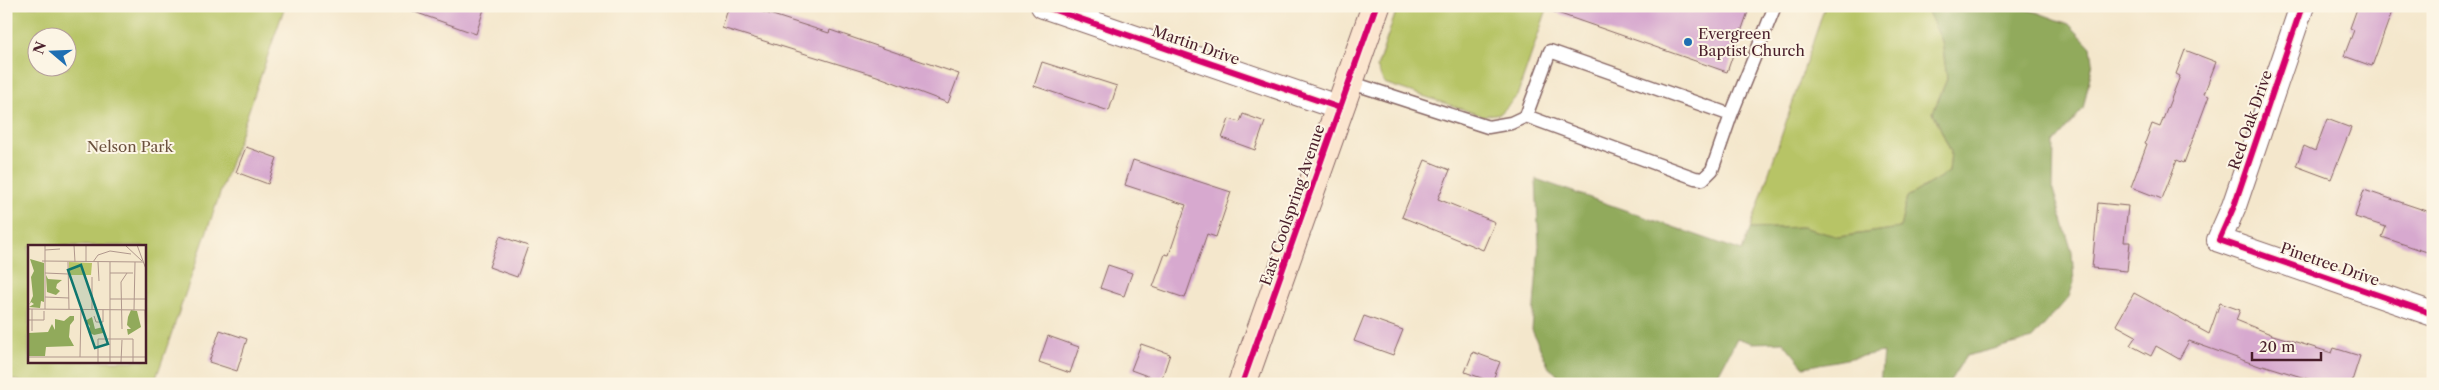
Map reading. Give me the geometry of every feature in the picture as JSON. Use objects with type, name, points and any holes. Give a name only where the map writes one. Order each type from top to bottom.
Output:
[{"type":"street","name":"Martin Drive","points":[[1043,6],[1340,108]]},
{"type":"street","name":"East Coolspring Avenue","points":[[1242,384],[1376,6]]},
{"type":"street","name":"Red Oak Drive","points":[[2219,240],[2234,206],[2302,6]]},
{"type":"street","name":"Pinetree Drive","points":[[2219,240],[2433,314]]},
{"type":"lane","points":[[1526,116],[1695,178],[1703,179],[1712,170],[1731,115],[1776,6]]},
{"type":"lane","points":[[1349,82],[1488,127],[1511,123],[1526,116],[1550,51],[1731,115]]},
{"type":"green space","name":"Nelson Park","points":[[6,6],[285,6],[154,384],[26,384],[6,377]]},
{"type":"green space","points":[[1398,6],[1548,6],[1517,96],[1501,113],[1483,116],[1384,83],[1377,67]]},
{"type":"green space","points":[[1825,6],[1925,6],[1942,41],[1947,79],[1933,112],[1951,152],[1949,172],[1907,197],[1900,228],[1838,237],[1802,227],[1750,229]]},
{"type":"green space","points":[[1925,6],[2011,6],[2036,12],[2069,24],[2091,47],[2093,62],[2083,109],[2054,143],[2053,190],[2072,252],[2074,282],[2069,297],[2032,339],[1966,356],[1948,384],[1880,384],[1883,352],[1804,367],[1783,342],[1752,343],[1737,338],[1713,384],[1570,384],[1549,368],[1532,330],[1539,245],[1536,179],[1742,251],[1750,229],[1802,227],[1839,237],[1900,228],[1907,197],[1949,172],[1951,152],[1933,112],[1947,79],[1942,41]]},
{"type":"building","points":[[410,6],[485,6],[476,34],[409,10]]},
{"type":"building","points":[[729,6],[762,6],[760,11],[829,33],[830,30],[959,74],[948,103],[877,76],[722,28]]},
{"type":"building","name":"Evergreen Baptist Church","points":[[1546,6],[1750,6],[1727,72],[1546,9]]},
{"type":"building","points":[[2358,6],[2394,6],[2372,66],[2344,56],[2354,30],[2350,28]]},
{"type":"building","points":[[2185,50],[2216,62],[2204,94],[2209,96],[2184,163],[2177,160],[2162,199],[2131,187],[2147,144],[2145,143],[2152,124],[2160,127],[2180,76],[2176,74]]},
{"type":"building","points":[[1042,62],[1117,86],[1109,111],[1034,86]]},
{"type":"building","points":[[1243,114],[1265,122],[1255,150],[1222,138],[1229,119],[1240,122]]},
{"type":"building","points":[[2327,119],[2351,128],[2331,179],[2296,166],[2304,146],[2315,151]]},
{"type":"building","points":[[246,147],[277,158],[268,184],[236,172]]},
{"type":"building","points":[[1133,160],[1231,192],[1216,237],[1207,234],[1185,298],[1153,287],[1165,254],[1169,255],[1186,205],[1125,185]]},
{"type":"building","points":[[1425,160],[1450,170],[1438,199],[1495,222],[1483,250],[1402,217]]},
{"type":"building","points":[[2364,190],[2433,213],[2433,254],[2382,237],[2386,227],[2355,217]]},
{"type":"building","points":[[2098,203],[2128,206],[2124,242],[2130,242],[2127,271],[2092,268]]},
{"type":"building","points":[[500,236],[528,246],[517,277],[489,267]]},
{"type":"building","points":[[1108,265],[1132,273],[1124,296],[1100,288]]},
{"type":"building","points":[[2134,293],[2209,334],[2220,303],[2240,310],[2236,320],[2273,335],[2332,353],[2334,348],[2360,356],[2351,384],[2324,384],[2263,365],[2262,367],[2189,341],[2179,359],[2156,346],[2151,356],[2130,345],[2136,336],[2116,325]]},
{"type":"building","points":[[1364,316],[1403,330],[1393,355],[1354,341]]},
{"type":"building","points":[[220,330],[247,339],[237,371],[209,362]]},
{"type":"building","points":[[1048,336],[1079,347],[1070,373],[1039,362]]},
{"type":"building","points":[[1141,344],[1170,354],[1161,381],[1131,370]]},
{"type":"building","points":[[1473,352],[1500,362],[1492,382],[1465,372]]},
{"type":"cycle path","points":[[1043,6],[1340,108]]},
{"type":"cycle path","points":[[1242,384],[1376,6]]},
{"type":"cycle path","points":[[2302,6],[2234,206],[2219,240],[2433,314]]},
{"type":"place","name":"Evergreen Baptist Church","points":[[1688,42]]}]
